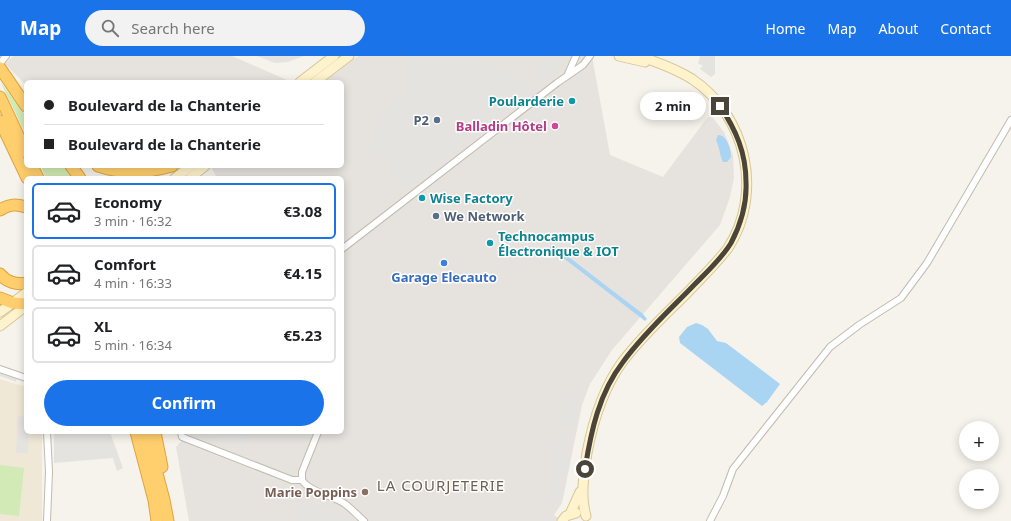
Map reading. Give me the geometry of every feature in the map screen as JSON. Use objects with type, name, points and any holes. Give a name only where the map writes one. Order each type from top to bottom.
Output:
[{"type":"highway","points":[[3,62],[24,102]]},
{"type":"highway","points":[[0,97],[24,148]]},
{"type":"highway","points":[[0,121],[26,176]]},
{"type":"highway","points":[[106,168],[134,172],[165,168]]},
{"type":"highway","points":[[0,210],[9,205],[24,207]]},
{"type":"highway","points":[[0,274],[3,278],[11,282],[24,283]]},
{"type":"highway","points":[[0,298],[13,303],[24,305]]},
{"type":"highway","points":[[137,434],[154,500],[157,521]]},
{"type":"highway","points":[[147,434],[168,521]]},
{"type":"highway","points":[[155,434],[163,470],[164,500]]},
{"type":"street","points":[[567,76],[576,56]]},
{"type":"street","points":[[344,247],[583,65],[590,56]]},
{"type":"street","points":[[619,56],[666,67]]},
{"type":"street","points":[[562,521],[570,514],[578,500],[583,482],[593,425],[602,399],[618,368],[638,343],[720,258],[732,241],[743,215],[746,199],[746,171],[741,144],[730,120],[712,97],[693,80],[678,71],[639,56]]},
{"type":"street","points":[[303,80],[338,60]]},
{"type":"street","points":[[317,80],[338,60]]},
{"type":"street","points":[[710,521],[723,496],[734,469],[830,347],[858,325],[901,298],[927,263],[1011,120]]},
{"type":"street","points":[[178,176],[188,168]]},
{"type":"street","points":[[192,176],[202,168]]},
{"type":"street","points":[[0,312],[24,295]]},
{"type":"street","points":[[0,326],[24,307]]},
{"type":"street","points":[[0,369],[24,377]]},
{"type":"street","points":[[47,434],[49,479],[47,521]]},
{"type":"street","points":[[181,434],[182,437],[207,448],[292,480],[302,480]]},
{"type":"street","points":[[317,434],[302,472],[302,480],[308,487],[345,504],[364,521]]},
{"type":"street","points":[[583,482],[583,506],[588,519]]},
{"type":"street","points":[[570,514],[581,514],[588,519]]},
{"type":"shaded area","points":[[13,56],[232,56],[287,80],[24,80],[24,83],[5,64]]},
{"type":"shaded area","points":[[257,56],[304,56],[288,62],[275,63]]},
{"type":"shaded area","points":[[358,56],[592,56],[610,155],[663,177],[710,114],[724,132],[733,155],[734,178],[730,197],[720,225],[612,350],[590,384],[582,405],[562,503],[554,515],[562,521],[189,521],[176,447],[187,434],[344,434],[344,176],[216,176],[212,168],[344,168],[344,80],[327,80]]},
{"type":"shaded area","name":"P2","points":[[406,56],[474,56],[532,90],[405,189],[368,143],[386,108],[407,82],[408,72]]},
{"type":"shaded area","points":[[550,56],[563,64],[560,69],[543,81],[534,76]]},
{"type":"shaded area","points":[[700,56],[715,56],[715,74],[711,77],[700,69],[703,65],[698,64]]},
{"type":"shaded area","points":[[557,92],[568,103],[549,118],[545,114],[537,119],[527,133],[517,126],[526,116]]},
{"type":"shaded area","points":[[0,372],[17,378],[16,382],[0,376]]},
{"type":"shaded area","points":[[0,379],[24,386],[24,434],[42,434],[42,521],[0,521]]},
{"type":"shaded area","points":[[569,394],[574,395],[573,401],[577,402],[572,422],[567,421],[566,424],[561,423]]},
{"type":"shaded area","points":[[18,416],[24,417],[24,434],[29,434],[28,453],[16,453]]},
{"type":"shaded area","points":[[562,433],[568,434],[564,453],[569,454],[560,501],[550,499],[554,479],[550,478],[555,455],[553,454],[557,434],[561,435]]},
{"type":"shaded area","points":[[54,434],[111,434],[123,468],[117,471],[113,458],[54,463]]},
{"type":"shaded area","points":[[205,434],[240,434],[239,435],[248,439],[245,449]]},
{"type":"shaded area","points":[[310,503],[316,506],[316,511],[341,515],[347,519],[347,521],[296,521],[298,504],[307,505]]},
{"type":"green space","points":[[1,83],[24,113],[24,131]]},
{"type":"green space","points":[[42,168],[64,168],[70,176],[45,176]]},
{"type":"green space","points":[[0,465],[24,468],[19,516],[0,514]]},
{"type":"water","points":[[718,135],[724,137],[730,150],[731,157],[727,162],[723,162],[721,158],[716,140]]},
{"type":"water","points":[[553,245],[643,314],[647,319],[645,321],[557,253],[548,249]]},
{"type":"water","points":[[696,323],[708,329],[717,341],[726,343],[780,384],[767,402],[762,406],[680,343],[679,337],[687,327]]},
{"type":"place","name":"Poularderie","points":[[572,101]]},
{"type":"place","name":"P2","points":[[437,120]]},
{"type":"place","name":"Balladin Hôtel","points":[[555,126]]},
{"type":"place","name":"Wise Factory","points":[[422,198]]},
{"type":"place","name":"We Network","points":[[436,216]]},
{"type":"place","name":"Technocampus Électronique & IOT","points":[[490,243]]},
{"type":"place","name":"Garage Elecauto","points":[[444,263]]},
{"type":"place","name":"Marie Poppins","points":[[365,492]]},
{"type":"district","name":"LA COURJETERIE","points":[[441,486]]},
{"type":"route","points":[[585,469],[593,425],[602,399],[618,368],[638,343],[720,258],[732,241],[743,215],[747,187],[744,158],[741,144],[736,132],[720,106]]}]
